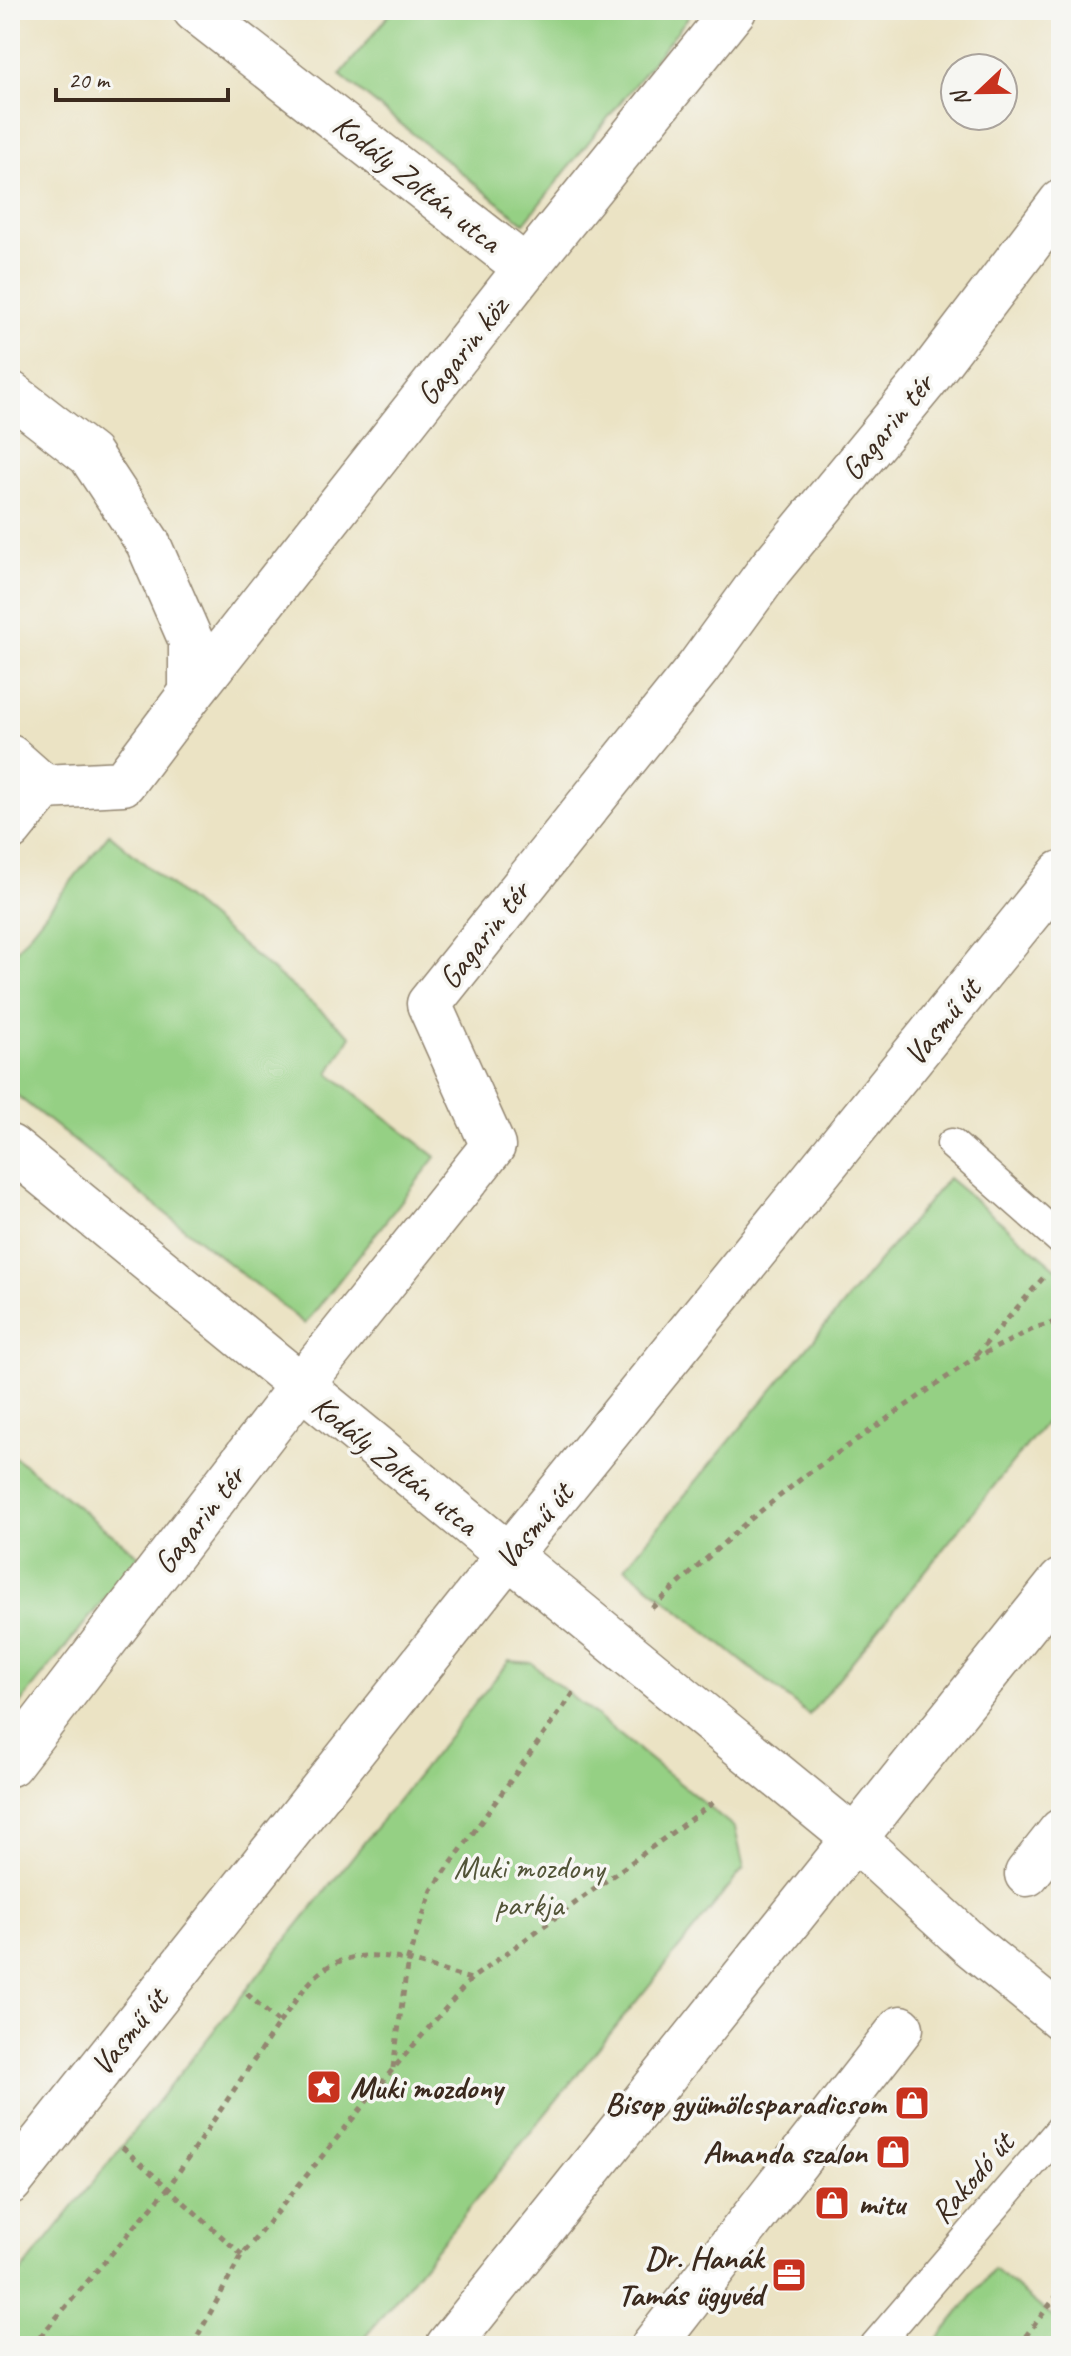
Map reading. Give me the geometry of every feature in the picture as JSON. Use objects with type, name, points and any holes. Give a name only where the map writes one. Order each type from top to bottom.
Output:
[{"type":"street","name":"Kodály Zoltán utca","points":[[195,10],[526,268]]},
{"type":"street","name":"Gagarin köz","points":[[191,693],[734,10]]},
{"type":"street","name":"Gagarin tér","points":[[10,1764],[300,1387],[493,1146],[429,1004],[698,668],[762,579],[925,381],[1061,202]]},
{"type":"street","points":[[10,393],[90,455],[148,543],[191,641],[191,693],[123,783],[44,787],[10,757]]},
{"type":"street","points":[[10,829],[44,787]]},
{"type":"street","name":"Vasmű út","points":[[10,2182],[507,1557],[1061,873]]},
{"type":"street","name":"Kodály Zoltán utca","points":[[10,1147],[856,1840],[971,1945],[1061,2018]]},
{"type":"street","points":[[448,2346],[1061,1581]]},
{"type":"street","points":[[1027,1874],[1061,1831]]},
{"type":"street","points":[[653,2346],[901,2028]]},
{"type":"lane","points":[[952,1144],[1056,1254]]},
{"type":"lane","name":"Rakodó út","points":[[875,2346],[1061,2129]]},
{"type":"path","points":[[973,1359],[1056,1254]]},
{"type":"path","points":[[650,1610],[747,1522],[806,1475],[973,1359],[1037,1327],[1061,1321]]},
{"type":"path","points":[[393,2069],[408,1959],[432,1890],[575,1691]]},
{"type":"path","points":[[192,2346],[242,2255],[393,2069],[471,1979],[714,1802]]},
{"type":"path","points":[[32,2346],[168,2188],[279,2023],[312,1981],[332,1965],[364,1956],[408,1959],[471,1979]]},
{"type":"path","points":[[245,1992],[279,2023]]},
{"type":"path","points":[[121,2146],[242,2255]]},
{"type":"path","points":[[1018,2346],[1061,2290]]},
{"type":"green space","points":[[393,10],[694,10],[524,223],[340,75]]},
{"type":"green space","points":[[109,834],[351,1036],[329,1073],[436,1157],[305,1324],[10,1090],[10,958]]},
{"type":"green space","points":[[948,1178],[1061,1272],[1061,1403],[809,1715],[625,1567]]},
{"type":"green space","points":[[10,1453],[139,1556],[10,1716]]},
{"type":"green space","name":"Muki mozdony parkja","points":[[509,1661],[531,1663],[735,1828],[744,1868],[358,2346],[10,2346],[10,2286]]},
{"type":"green space","points":[[994,2269],[1061,2324],[1061,2346],[932,2346]]},
{"type":"place","name":"Muki mozdony","points":[[324,2087]]},
{"type":"place","name":"Bisop gyümölcsparadicsom","points":[[912,2103]]},
{"type":"place","name":"Amanda szalon","points":[[893,2152]]},
{"type":"place","name":"mitu","points":[[832,2203]]},
{"type":"place","name":"Dr. Hanák Tamás ügyvéd","points":[[789,2275]]}]
